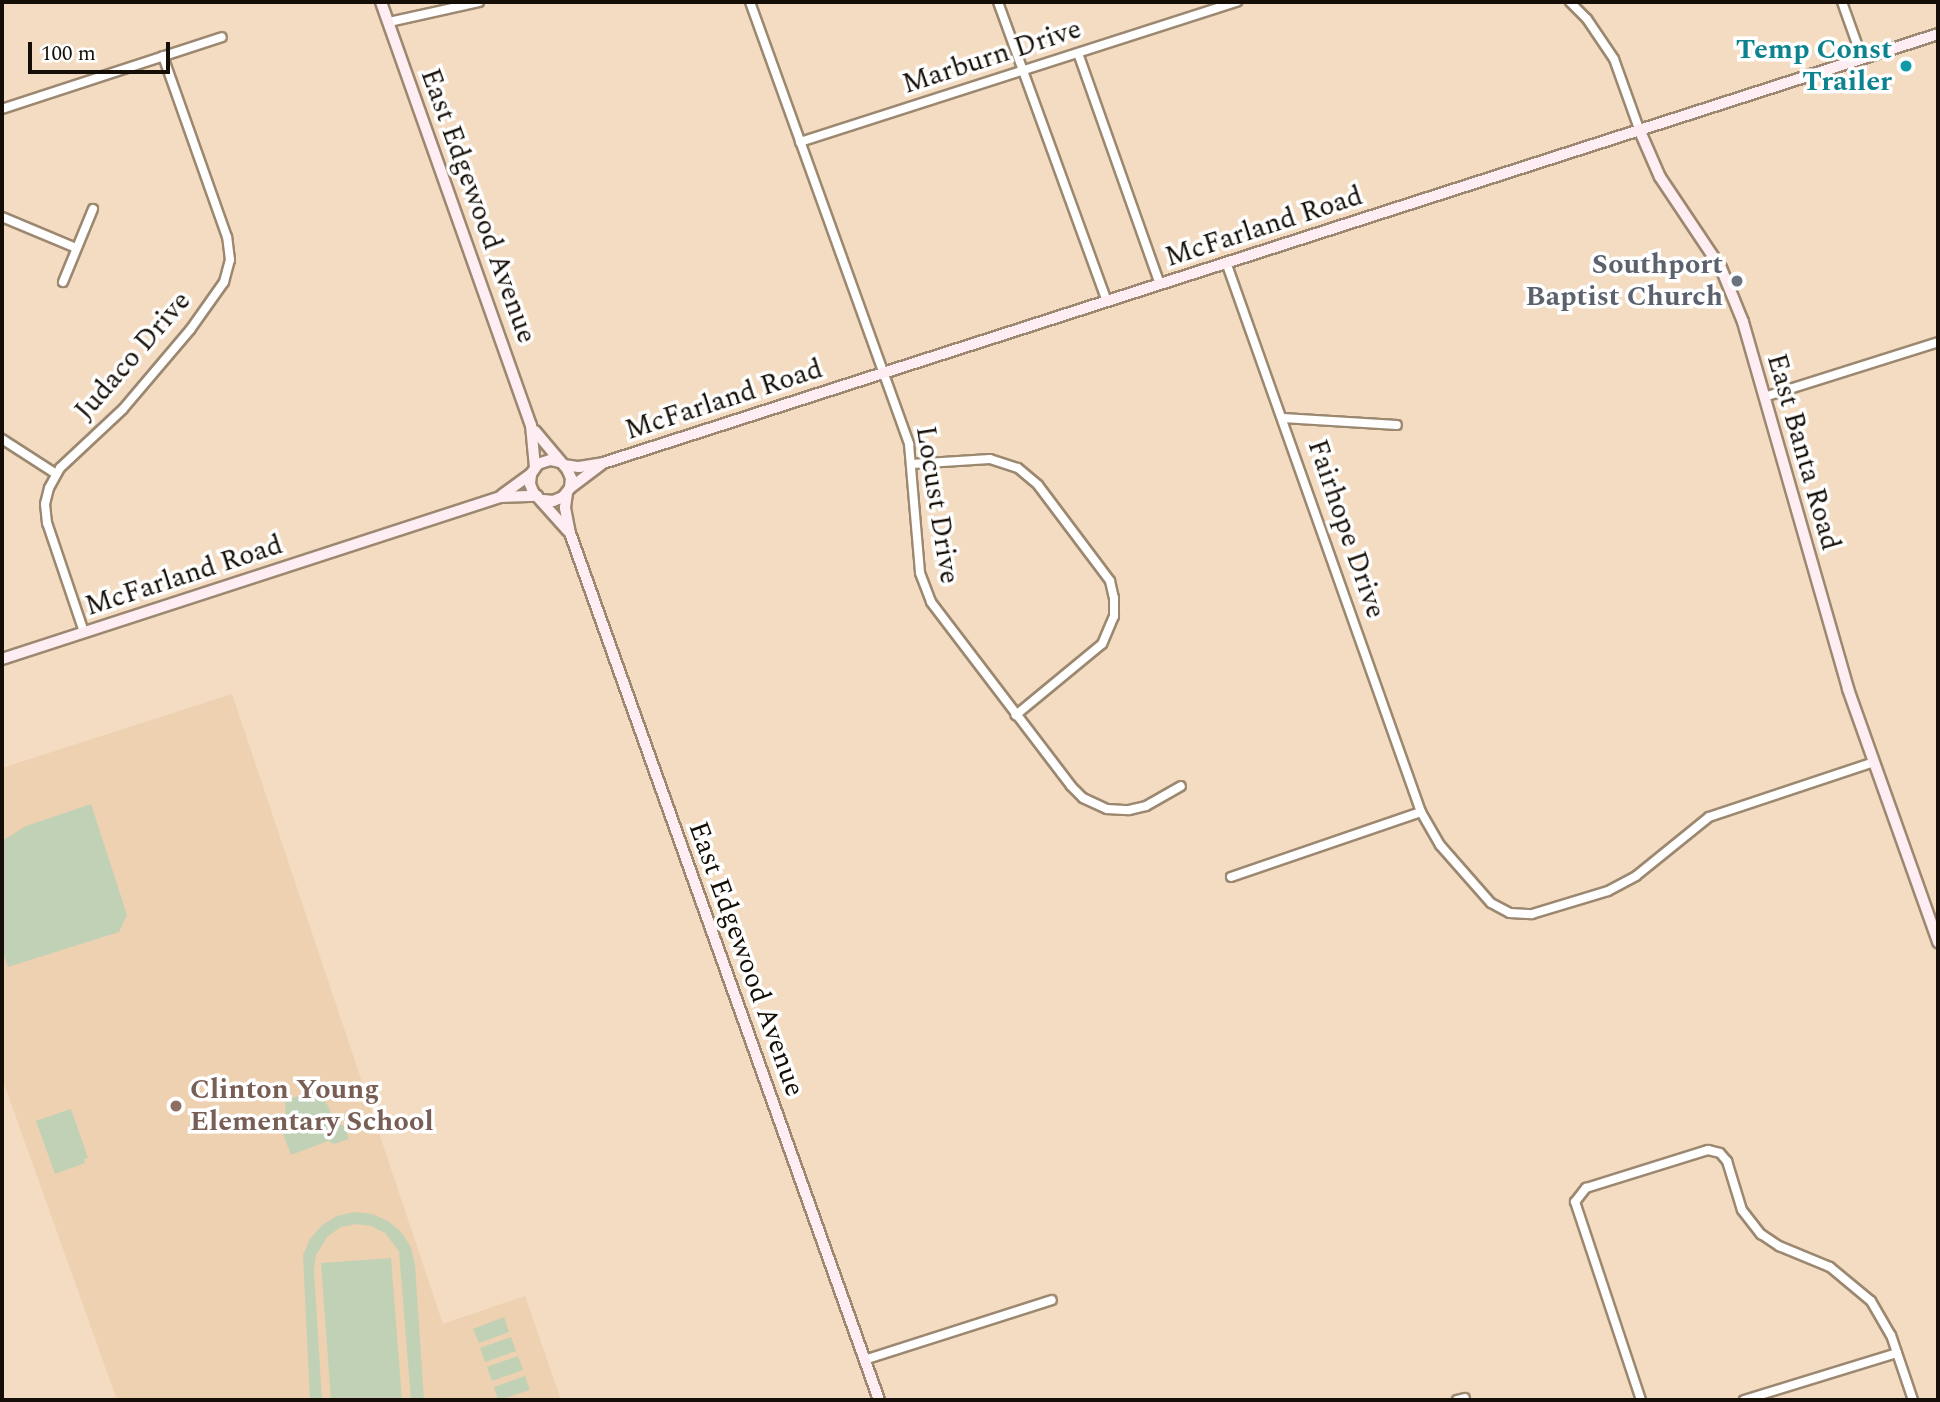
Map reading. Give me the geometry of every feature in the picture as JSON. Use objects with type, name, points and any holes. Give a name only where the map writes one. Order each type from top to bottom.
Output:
[{"type":"street","name":"East Edgewood Avenue","points":[[381,2],[531,425],[533,470],[530,484],[570,533]]},
{"type":"street","points":[[389,22],[479,2]]},
{"type":"street","name":"Locust Drive","points":[[750,2],[909,444],[920,573],[925,590],[940,617],[1071,786],[1095,805],[1112,810],[1134,810],[1181,786]]},
{"type":"street","points":[[998,2],[1107,301]]},
{"type":"street","name":"Marburn Drive","points":[[800,142],[1237,2]]},
{"type":"street","name":"East Banta Road","points":[[1570,2],[1587,19],[1614,59],[1639,129],[1660,177],[1727,280],[1743,322],[1812,571],[1874,761],[1938,943]]},
{"type":"street","points":[[1842,2],[1862,58]]},
{"type":"street","name":"McFarland Road","points":[[561,463],[579,467],[603,463],[1938,34]]},
{"type":"street","points":[[2,109],[222,37]]},
{"type":"street","points":[[1078,53],[1160,284]]},
{"type":"street","name":"Judaco Drive","points":[[56,474],[123,409],[190,330],[224,282],[230,258],[227,237],[163,56]]},
{"type":"street","points":[[63,282],[93,209]]},
{"type":"street","points":[[2,217],[76,248]]},
{"type":"street","name":"Fairhope Drive","points":[[1226,262],[1421,812],[1440,845],[1491,902],[1514,914],[1532,914],[1608,891],[1628,881],[1694,826],[1722,811],[1874,761]]},
{"type":"street","points":[[1763,397],[1938,342]]},
{"type":"street","points":[[1283,418],[1397,425]]},
{"type":"street","name":"East Edgewood Avenue","points":[[531,425],[570,473],[565,508],[570,533],[878,1400]]},
{"type":"street","points":[[2,439],[56,474],[46,499],[47,523],[84,632]]},
{"type":"street","points":[[911,464],[989,459],[1018,468],[1038,485],[1110,581],[1114,594],[1114,616],[1105,640],[1090,657],[1016,715]]},
{"type":"street","points":[[533,470],[546,460],[561,463]]},
{"type":"street","name":"McFarland Road","points":[[568,490],[603,463]]},
{"type":"street","name":"McFarland Road","points":[[500,497],[533,470]]},
{"type":"street","points":[[540,498],[559,499],[568,490]]},
{"type":"street","name":"McFarland Road","points":[[2,659],[500,497],[540,498]]},
{"type":"street","points":[[1231,877],[1421,812]]},
{"type":"street","points":[[1641,1400],[1574,1208],[1576,1199],[1589,1187],[1703,1150],[1717,1152],[1727,1161],[1742,1210],[1758,1231],[1779,1246],[1822,1263],[1845,1277],[1878,1312],[1897,1353],[1913,1400]]},
{"type":"street","points":[[864,1360],[1052,1300]]},
{"type":"street","points":[[1744,1400],[1897,1353]]},
{"type":"shaded area","points":[[232,694],[443,1324],[525,1296],[561,1400],[117,1400],[2,1078],[2,768]]},
{"type":"green space","points":[[91,804],[127,915],[119,932],[8,967],[2,950],[2,841],[26,826]]},
{"type":"green space","points":[[319,1088],[336,1123],[344,1126],[349,1139],[334,1144],[328,1141],[291,1155],[277,1118],[286,1114],[285,1101]]},
{"type":"green space","points":[[71,1109],[88,1158],[84,1159],[85,1163],[55,1174],[36,1121]]},
{"type":"green space","points":[[354,1212],[372,1214],[388,1221],[401,1232],[411,1247],[415,1265],[424,1400],[411,1400],[399,1251],[385,1233],[371,1226],[356,1224],[341,1227],[328,1236],[316,1255],[314,1271],[322,1400],[310,1400],[303,1255],[310,1239],[322,1225],[337,1216]]},
{"type":"green space","points":[[391,1258],[402,1400],[331,1400],[321,1263]]},
{"type":"green space","points":[[504,1317],[509,1332],[479,1343],[473,1329]]},
{"type":"green space","points":[[511,1337],[516,1351],[485,1362],[480,1348]]},
{"type":"green space","points":[[518,1356],[523,1370],[492,1381],[487,1367]]},
{"type":"green space","points":[[525,1376],[530,1390],[498,1400],[494,1387]]},
{"type":"place","name":"Temp Const Trailer","points":[[1906,66]]},
{"type":"place","name":"Southport Baptist Church","points":[[1737,281]]},
{"type":"place","name":"Clinton Young Elementary School","points":[[176,1106]]}]
